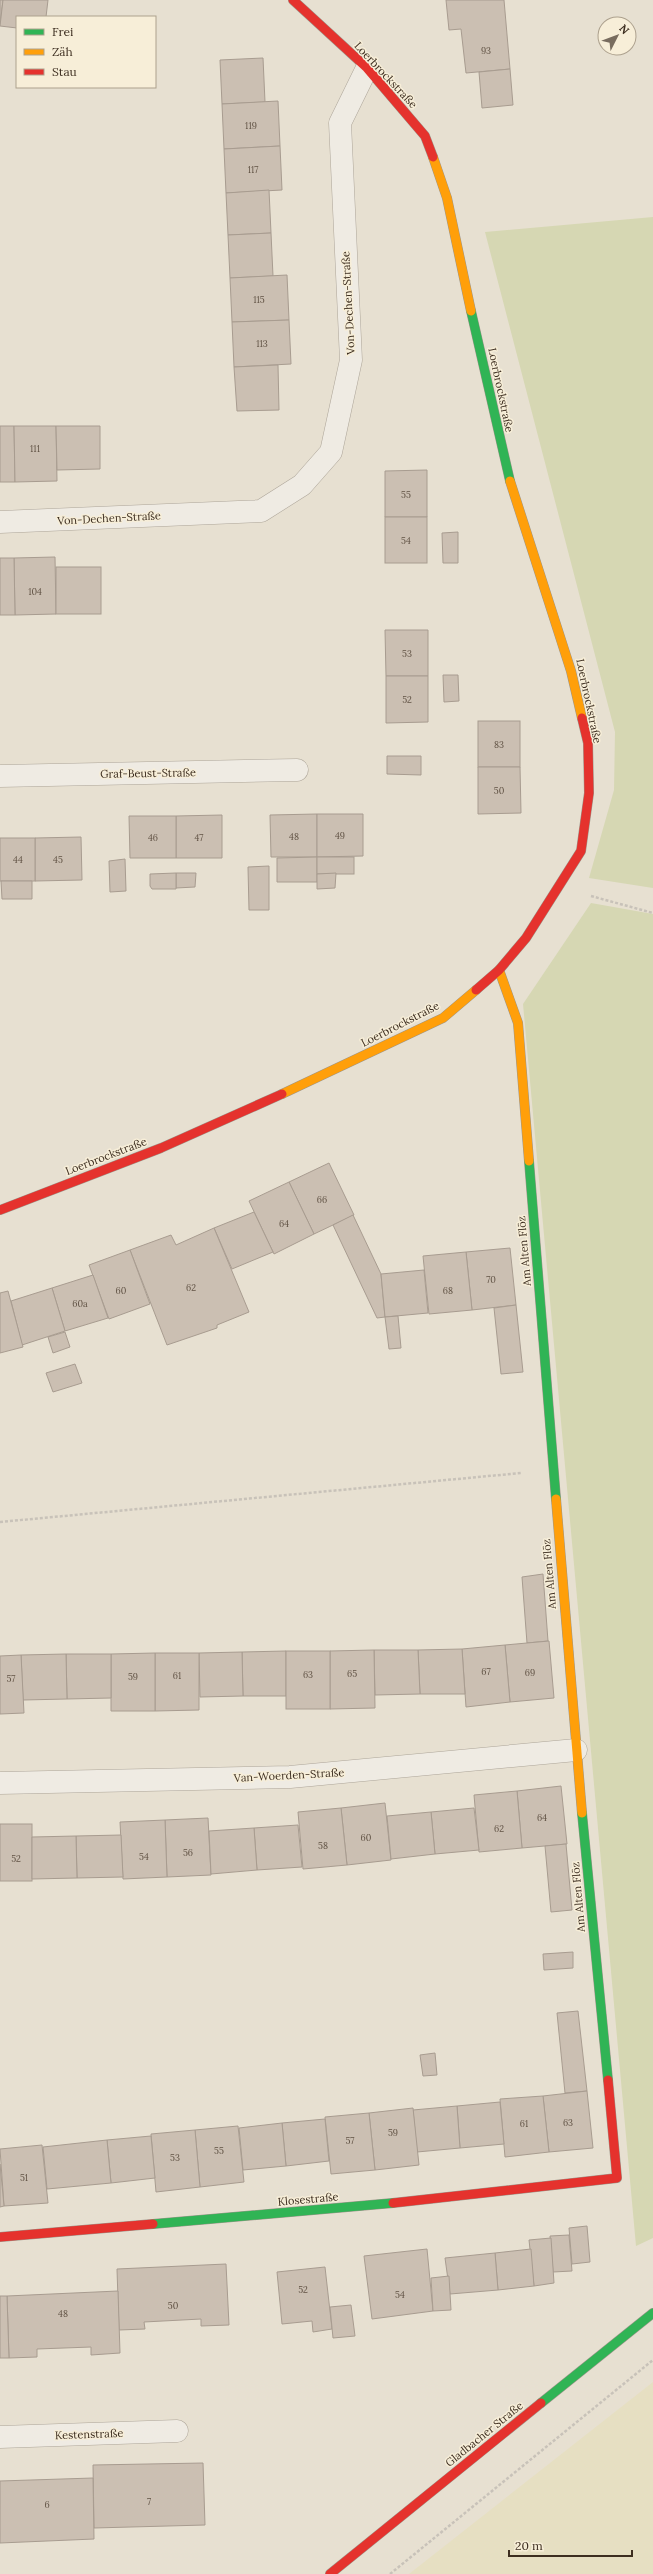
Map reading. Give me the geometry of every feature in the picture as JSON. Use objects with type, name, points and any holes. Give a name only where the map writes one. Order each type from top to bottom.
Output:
[{"type":"street","name":"Loerbrockstraße","points":[[0,1210],[161,1148],[305,1084],[443,1018],[499,970],[526,938],[581,852],[589,793],[588,743],[572,671],[504,465],[447,198],[425,136],[367,68],[293,0]]},
{"type":"street","name":"Von-Dechen-Straße","points":[[0,522],[261,511],[302,485],[331,452],[351,360],[340,123],[367,68]]},
{"type":"street","name":"Graf-Beust-Straße","points":[[0,776],[297,770]]},
{"type":"street","name":"Am Alten Flöz","points":[[499,970],[518,1023],[576,1750],[616,2178]]},
{"type":"street","name":"Van-Woerden-Straße","points":[[0,1783],[290,1777],[576,1750]]},
{"type":"street","name":"Klosestraße","points":[[0,2237],[367,2206],[616,2178]]},
{"type":"street","name":"Gladbacher Straße","points":[[330,2574],[653,2313]]},
{"type":"street","name":"Kestenstraße","points":[[0,2437],[177,2431]]},
{"type":"path","points":[[558,887],[653,913]]},
{"type":"path","points":[[0,1522],[553,1470]]},
{"type":"path","points":[[390,2574],[653,2360]]},
{"type":"shaded area","points":[[653,2382],[653,2574],[409,2574]]},
{"type":"green space","points":[[653,217],[653,888],[589,878],[614,790],[615,732],[485,232]]},
{"type":"green space","points":[[591,903],[653,914],[653,2238],[636,2246],[523,1004]]},
{"type":"building","points":[[0,0],[3,0],[0,26]]},
{"type":"building","points":[[3,0],[48,0],[46,16],[16,16],[16,28],[0,26]]},
{"type":"building","points":[[446,0],[504,0],[510,69],[466,73],[461,29],[449,30]]},
{"type":"building","points":[[263,58],[265,102],[222,104],[220,60]]},
{"type":"building","points":[[510,69],[513,105],[482,108],[479,72]]},
{"type":"building","points":[[278,101],[280,146],[224,149],[222,104]]},
{"type":"building","points":[[280,146],[282,190],[226,193],[224,149]]},
{"type":"building","points":[[269,190],[271,233],[228,235],[226,193]]},
{"type":"building","points":[[271,233],[273,276],[230,278],[228,235]]},
{"type":"building","points":[[287,275],[289,320],[232,322],[230,278]]},
{"type":"building","points":[[289,320],[291,364],[234,367],[232,322]]},
{"type":"building","points":[[278,365],[279,410],[237,411],[234,367]]},
{"type":"building","points":[[0,426],[14,426],[15,482],[0,482]]},
{"type":"building","points":[[14,426],[56,426],[57,481],[15,482]]},
{"type":"building","points":[[56,426],[100,426],[100,469],[57,470]]},
{"type":"building","points":[[427,470],[427,517],[385,517],[385,471]]},
{"type":"building","points":[[385,517],[427,517],[427,563],[385,563]]},
{"type":"building","points":[[458,532],[458,563],[443,563],[442,533]]},
{"type":"building","points":[[55,557],[56,614],[15,615],[14,558]]},
{"type":"building","points":[[0,558],[14,558],[15,615],[0,615]]},
{"type":"building","points":[[56,567],[101,567],[101,614],[56,614]]},
{"type":"building","points":[[385,630],[428,630],[428,676],[386,676]]},
{"type":"building","points":[[443,675],[458,675],[459,701],[444,702]]},
{"type":"building","points":[[386,676],[428,676],[428,722],[386,723]]},
{"type":"building","points":[[478,721],[520,721],[520,767],[478,767]]},
{"type":"building","points":[[387,756],[421,756],[421,775],[387,774]]},
{"type":"building","points":[[478,767],[520,767],[521,813],[478,814]]},
{"type":"building","points":[[317,814],[317,857],[271,857],[270,815]]},
{"type":"building","points":[[317,814],[363,814],[363,856],[317,857]]},
{"type":"building","points":[[222,815],[222,858],[176,858],[176,816]]},
{"type":"building","points":[[129,816],[176,816],[176,858],[130,858]]},
{"type":"building","points":[[81,837],[82,880],[35,881],[35,838]]},
{"type":"building","points":[[0,838],[35,838],[35,881],[0,881]]},
{"type":"building","points":[[317,857],[317,882],[277,882],[277,858]]},
{"type":"building","points":[[317,857],[354,857],[354,874],[317,874]]},
{"type":"building","points":[[125,859],[126,891],[110,892],[109,861]]},
{"type":"building","points":[[269,866],[269,910],[249,910],[248,867]]},
{"type":"building","points":[[176,873],[196,873],[195,887],[176,888]]},
{"type":"building","points":[[176,873],[176,889],[152,889],[150,886],[150,874]]},
{"type":"building","points":[[336,873],[335,888],[317,889],[317,874]]},
{"type":"building","points":[[1,881],[32,881],[32,899],[2,899]]},
{"type":"building","points":[[329,1163],[354,1215],[314,1234],[289,1182]]},
{"type":"building","points":[[289,1182],[314,1234],[274,1254],[249,1201]]},
{"type":"building","points":[[254,1212],[273,1252],[232,1269],[214,1228]]},
{"type":"building","points":[[353,1215],[381,1274],[385,1317],[377,1318],[333,1225]]},
{"type":"building","points":[[214,1228],[249,1312],[217,1325],[217,1328],[167,1345],[130,1250],[171,1235],[176,1245]]},
{"type":"building","points":[[510,1248],[516,1305],[472,1310],[466,1252]]},
{"type":"building","points":[[130,1250],[150,1304],[109,1319],[89,1265]]},
{"type":"building","points":[[466,1252],[472,1310],[429,1314],[423,1256]]},
{"type":"building","points":[[424,1270],[428,1313],[385,1317],[381,1274]]},
{"type":"building","points":[[93,1275],[108,1318],[65,1331],[52,1288]]},
{"type":"building","points":[[52,1288],[65,1331],[22,1345],[11,1301]]},
{"type":"building","points":[[8,1291],[23,1347],[0,1353],[0,1293]]},
{"type":"building","points":[[516,1305],[523,1372],[501,1374],[494,1308]]},
{"type":"building","points":[[398,1316],[401,1348],[389,1349],[385,1317]]},
{"type":"building","points":[[65,1332],[70,1347],[53,1353],[48,1337]]},
{"type":"building","points":[[75,1364],[82,1383],[53,1392],[46,1373]]},
{"type":"building","points":[[543,1574],[548,1641],[527,1643],[522,1577]]},
{"type":"building","points":[[549,1641],[554,1698],[510,1702],[505,1645]]},
{"type":"building","points":[[505,1645],[510,1702],[466,1707],[462,1649]]},
{"type":"building","points":[[462,1649],[465,1694],[420,1694],[418,1650]]},
{"type":"building","points":[[374,1650],[418,1650],[420,1694],[375,1695]]},
{"type":"building","points":[[374,1650],[375,1708],[330,1709],[330,1651]]},
{"type":"building","points":[[286,1651],[286,1696],[243,1696],[242,1652]]},
{"type":"building","points":[[286,1651],[330,1651],[330,1709],[286,1709]]},
{"type":"building","points":[[242,1652],[243,1696],[200,1697],[199,1653]]},
{"type":"building","points":[[155,1653],[199,1653],[199,1710],[155,1711]]},
{"type":"building","points":[[155,1653],[155,1711],[111,1711],[111,1654]]},
{"type":"building","points":[[66,1654],[111,1654],[111,1698],[67,1699]]},
{"type":"building","points":[[66,1654],[67,1699],[23,1700],[21,1655]]},
{"type":"building","points":[[21,1655],[24,1713],[0,1714],[0,1656]]},
{"type":"building","points":[[561,1786],[567,1844],[522,1848],[517,1791]]},
{"type":"building","points":[[517,1791],[522,1848],[479,1852],[474,1795]]},
{"type":"building","points":[[385,1803],[391,1860],[347,1865],[341,1808]]},
{"type":"building","points":[[341,1808],[347,1865],[303,1869],[298,1812]]},
{"type":"building","points":[[474,1808],[479,1850],[435,1854],[431,1812]]},
{"type":"building","points":[[431,1812],[435,1854],[391,1859],[387,1816]]},
{"type":"building","points":[[208,1818],[211,1875],[167,1877],[165,1820]]},
{"type":"building","points":[[165,1820],[167,1877],[123,1879],[120,1822]]},
{"type":"building","points":[[0,1824],[32,1824],[32,1881],[0,1881]]},
{"type":"building","points":[[298,1825],[302,1867],[257,1870],[254,1828]]},
{"type":"building","points":[[254,1828],[257,1870],[211,1874],[209,1831]]},
{"type":"building","points":[[121,1835],[123,1877],[77,1878],[76,1836]]},
{"type":"building","points":[[76,1836],[77,1878],[32,1879],[32,1837]]},
{"type":"building","points":[[566,1844],[572,1910],[551,1912],[545,1846]]},
{"type":"building","points":[[573,1952],[573,1968],[544,1970],[543,1954]]},
{"type":"building","points":[[578,2011],[587,2091],[565,2093],[557,2013]]},
{"type":"building","points":[[435,2053],[437,2075],[423,2076],[420,2055]]},
{"type":"building","points":[[587,2091],[593,2148],[549,2152],[543,2096]]},
{"type":"building","points":[[543,2096],[549,2152],[505,2157],[500,2099]]},
{"type":"building","points":[[500,2102],[504,2144],[460,2148],[457,2106]]},
{"type":"building","points":[[457,2106],[460,2148],[417,2152],[413,2110]]},
{"type":"building","points":[[413,2108],[419,2165],[375,2170],[369,2113]]},
{"type":"building","points":[[369,2113],[375,2170],[331,2174],[325,2117]]},
{"type":"building","points":[[325,2119],[329,2161],[286,2166],[282,2123]]},
{"type":"building","points":[[282,2123],[286,2166],[243,2170],[239,2128]]},
{"type":"building","points":[[238,2126],[244,2182],[200,2187],[195,2130]]},
{"type":"building","points":[[195,2130],[200,2187],[156,2192],[151,2134]]},
{"type":"building","points":[[151,2136],[155,2178],[111,2183],[107,2140]]},
{"type":"building","points":[[107,2140],[111,2183],[47,2189],[43,2147]]},
{"type":"building","points":[[42,2145],[48,2203],[4,2206],[0,2149]]},
{"type":"building","points":[[0,2164],[4,2206],[0,2207]]},
{"type":"building","points":[[587,2226],[590,2262],[572,2264],[569,2228]]},
{"type":"building","points":[[569,2235],[572,2271],[553,2272],[550,2236]]},
{"type":"building","points":[[551,2238],[554,2283],[534,2286],[529,2240]]},
{"type":"building","points":[[427,2249],[433,2311],[372,2319],[364,2256]]},
{"type":"building","points":[[531,2249],[534,2286],[498,2290],[495,2253]]},
{"type":"building","points":[[495,2253],[498,2290],[450,2294],[445,2258]]},
{"type":"building","points":[[226,2264],[229,2325],[201,2326],[201,2319],[144,2322],[145,2329],[119,2330],[117,2269]]},
{"type":"building","points":[[325,2267],[332,2329],[313,2332],[312,2321],[282,2324],[277,2272]]},
{"type":"building","points":[[449,2276],[451,2310],[433,2311],[431,2278]]},
{"type":"building","points":[[118,2291],[120,2353],[91,2355],[91,2347],[37,2349],[37,2357],[9,2358],[7,2296]]},
{"type":"building","points":[[0,2296],[7,2296],[9,2358],[0,2358]]},
{"type":"building","points":[[351,2305],[355,2336],[333,2338],[330,2307]]},
{"type":"building","points":[[203,2463],[205,2525],[94,2528],[93,2465]]},
{"type":"building","points":[[93,2478],[94,2539],[0,2543],[0,2481]]},
{"type":"traffic: fast","points":[[471,311],[510,481]]},
{"type":"traffic: fast","points":[[529,1161],[556,1499]]},
{"type":"traffic: fast","points":[[582,1813],[608,2080]]},
{"type":"traffic: fast","points":[[153,2224],[393,2203]]},
{"type":"traffic: fast","points":[[541,2403],[653,2313]]},
{"type":"traffic: slow","points":[[433,157],[447,198],[471,311]]},
{"type":"traffic: slow","points":[[510,481],[571,671],[582,718]]},
{"type":"traffic: slow","points":[[499,970],[518,1023],[529,1161]]},
{"type":"traffic: slow","points":[[282,1094],[443,1018],[476,990]]},
{"type":"traffic: slow","points":[[556,1499],[582,1813]]},
{"type":"traffic: jam","points":[[293,0],[367,68],[425,136],[433,157]]},
{"type":"traffic: jam","points":[[476,990],[499,970],[526,938],[581,851],[589,793],[588,743],[582,718]]},
{"type":"traffic: jam","points":[[0,1210],[161,1148],[282,1094]]},
{"type":"traffic: jam","points":[[393,2203],[617,2178],[608,2080]]},
{"type":"traffic: jam","points":[[0,2237],[153,2224]]},
{"type":"traffic: jam","points":[[330,2574],[541,2403]]}]
